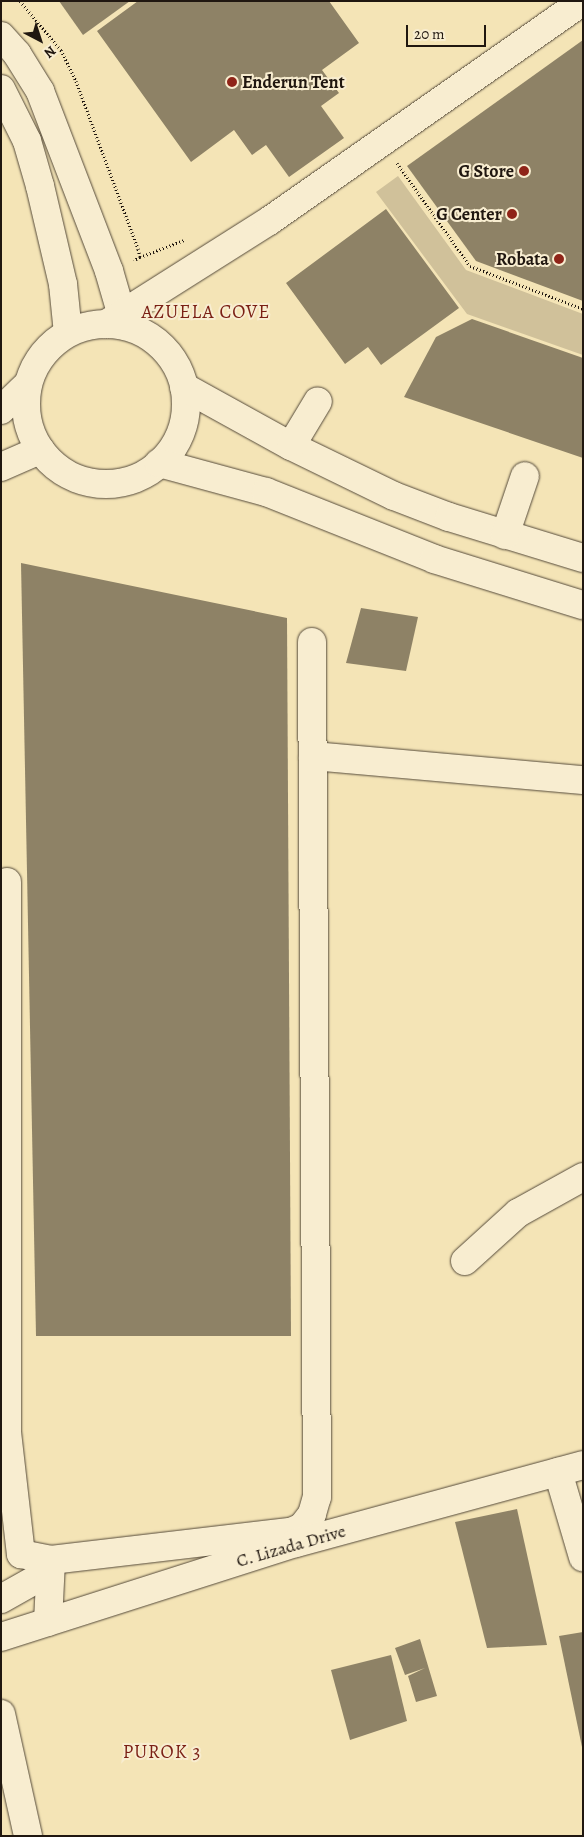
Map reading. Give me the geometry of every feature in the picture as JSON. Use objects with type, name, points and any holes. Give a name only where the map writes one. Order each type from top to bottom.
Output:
[{"type":"street","points":[[1,410],[28,385],[42,355],[68,333],[86,326],[118,321],[255,230],[583,1]]},
{"type":"street","points":[[1,36],[40,90],[109,271],[118,321]]},
{"type":"street","points":[[1,89],[27,141],[40,186],[62,284],[68,333]]},
{"type":"street","points":[[28,385],[27,419],[40,450],[68,475],[87,482],[125,482],[159,463],[173,448],[182,428],[186,408],[184,387],[179,370],[157,342],[118,321]]},
{"type":"street","points":[[184,387],[291,446],[394,496],[505,535],[583,558]]},
{"type":"street","points":[[291,446],[318,401]]},
{"type":"street","points":[[1,467],[40,450]]},
{"type":"street","points":[[159,463],[266,492],[452,565],[583,605]]},
{"type":"street","points":[[505,535],[525,476]]},
{"type":"street","points":[[1,1599],[50,1566],[291,1532],[302,1526],[312,1514],[317,1496],[312,642]]},
{"type":"street","points":[[313,756],[583,780]]},
{"type":"street","points":[[7,882],[7,1432],[21,1554],[50,1566]]},
{"type":"street","points":[[465,1261],[518,1213],[583,1177]]},
{"type":"street","points":[[570,1469],[583,1557]]},
{"type":"street","name":"C. Lizada Drive","points":[[1,1636],[296,1543],[570,1469]]},
{"type":"street","points":[[48,1622],[50,1566]]},
{"type":"street","points":[[1,1714],[28,1836]]},
{"type":"path","points":[[20,1],[61,50],[76,81],[138,249],[140,256],[109,271]]},
{"type":"path","points":[[381,142],[470,266],[583,309]]},
{"type":"shaded area","points":[[398,176],[466,270],[583,314],[583,355],[467,314],[376,192]]},
{"type":"building","points":[[59,1],[130,1],[83,35]]},
{"type":"building","name":"Enderun Tent","points":[[138,1],[329,1],[359,43],[322,70],[339,93],[321,106],[344,138],[289,177],[266,145],[252,155],[234,130],[191,162],[97,31]]},
{"type":"building","name":"G Center","points":[[583,40],[583,301],[476,261],[407,166]]},
{"type":"building","points":[[386,209],[459,308],[381,365],[368,347],[345,364],[286,283]]},
{"type":"building","points":[[472,319],[583,358],[583,458],[404,397],[436,337]]},
{"type":"building","points":[[21,563],[287,618],[291,1336],[36,1336]]},
{"type":"building","points":[[361,608],[418,617],[406,671],[346,663]]},
{"type":"building","points":[[517,1509],[547,1645],[487,1648],[455,1522]]},
{"type":"building","points":[[583,1632],[583,1747],[582,1747],[559,1636]]},
{"type":"building","points":[[420,1639],[437,1696],[416,1702],[408,1676],[425,1668],[405,1675],[395,1648]]},
{"type":"building","points":[[391,1655],[407,1721],[350,1740],[331,1670]]},
{"type":"place","name":"Enderun Tent","points":[[232,82]]},
{"type":"place","name":"G Store","points":[[524,171]]},
{"type":"place","name":"G Center","points":[[512,214]]},
{"type":"place","name":"Robata","points":[[559,259]]},
{"type":"district","name":"AZUELA COVE","points":[[206,313]]},
{"type":"district","name":"PUROK 3","points":[[162,1753]]}]
